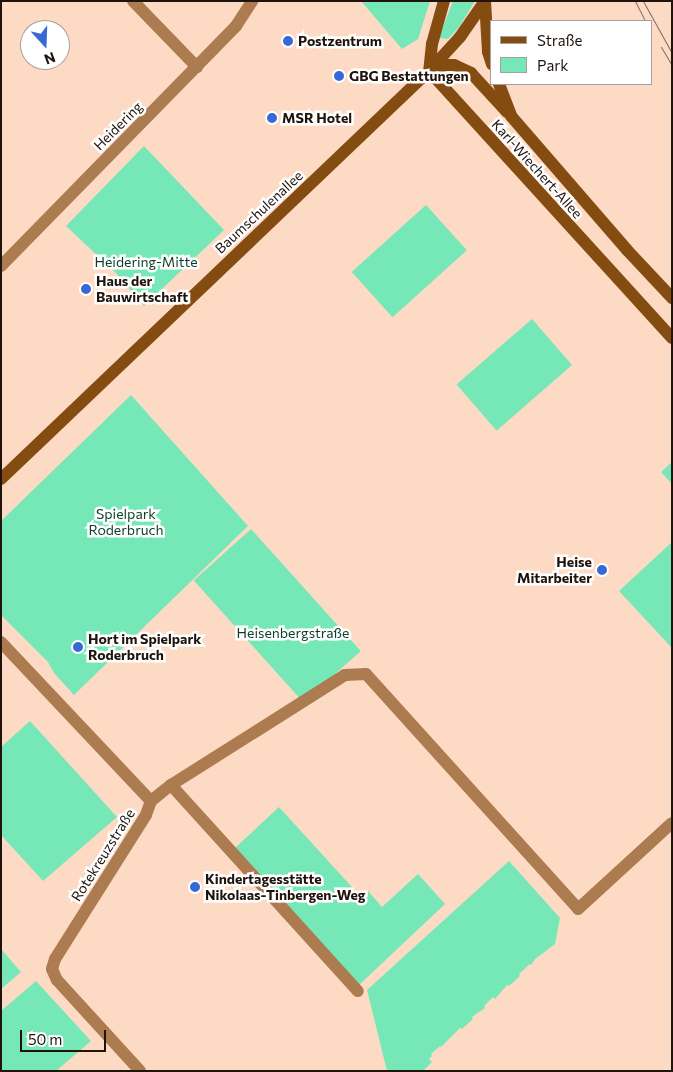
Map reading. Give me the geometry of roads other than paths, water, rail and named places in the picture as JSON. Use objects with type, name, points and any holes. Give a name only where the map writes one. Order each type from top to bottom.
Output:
[{"type":"main road","points":[[444,1],[432,44],[429,71],[445,64],[454,65],[471,74],[512,116]]},
{"type":"main road","points":[[485,1],[490,58]]},
{"type":"main road","name":"Baumschulenallee","points":[[1,480],[429,71],[460,37],[485,1]]},
{"type":"main road","name":"Karl-Wiechert-Allee","points":[[429,71],[669,331]]},
{"type":"main road","name":"Karl-Wiechert-Allee","points":[[499,85],[512,116],[627,250],[672,298]]},
{"type":"street","points":[[133,1],[197,67]]},
{"type":"street","name":"Heidering","points":[[1,266],[236,26],[252,1]]},
{"type":"street","name":"Rotekreuzstraße","points":[[1,642],[151,801],[146,815],[55,959],[52,969],[58,980],[140,1071]]},
{"type":"street","points":[[151,801],[171,785],[345,675],[366,674],[578,909],[672,823]]},
{"type":"street","points":[[171,785],[358,991]]},
{"type":"tram line","points":[[635,1],[644,20]]},
{"type":"tram line","points":[[643,1],[672,53]]},
{"type":"tram line","points":[[661,47],[672,65]]},
{"type":"place","name":"Postzentrum","points":[[288,41]]},
{"type":"place","name":"GBG Bestattungen","points":[[339,76]]},
{"type":"place","name":"MSR Hotel","points":[[272,118]]},
{"type":"place","name":"Haus der Bauwirtschaft","points":[[86,289]]},
{"type":"place","name":"Heise Mitarbeiter","points":[[602,570]]},
{"type":"place","name":"Hort im Spielpark Roderbruch","points":[[78,647]]},
{"type":"place","name":"Kindertagesstätte Nikolaas-Tinbergen-Weg","points":[[195,887]]},
{"type":"park label","name":"Heidering-Mitte","points":[[146,262]]},
{"type":"park label","name":"Spielpark Roderbruch","points":[[126,522]]},
{"type":"park label","name":"Heisenbergstraße","points":[[293,633]]}]
